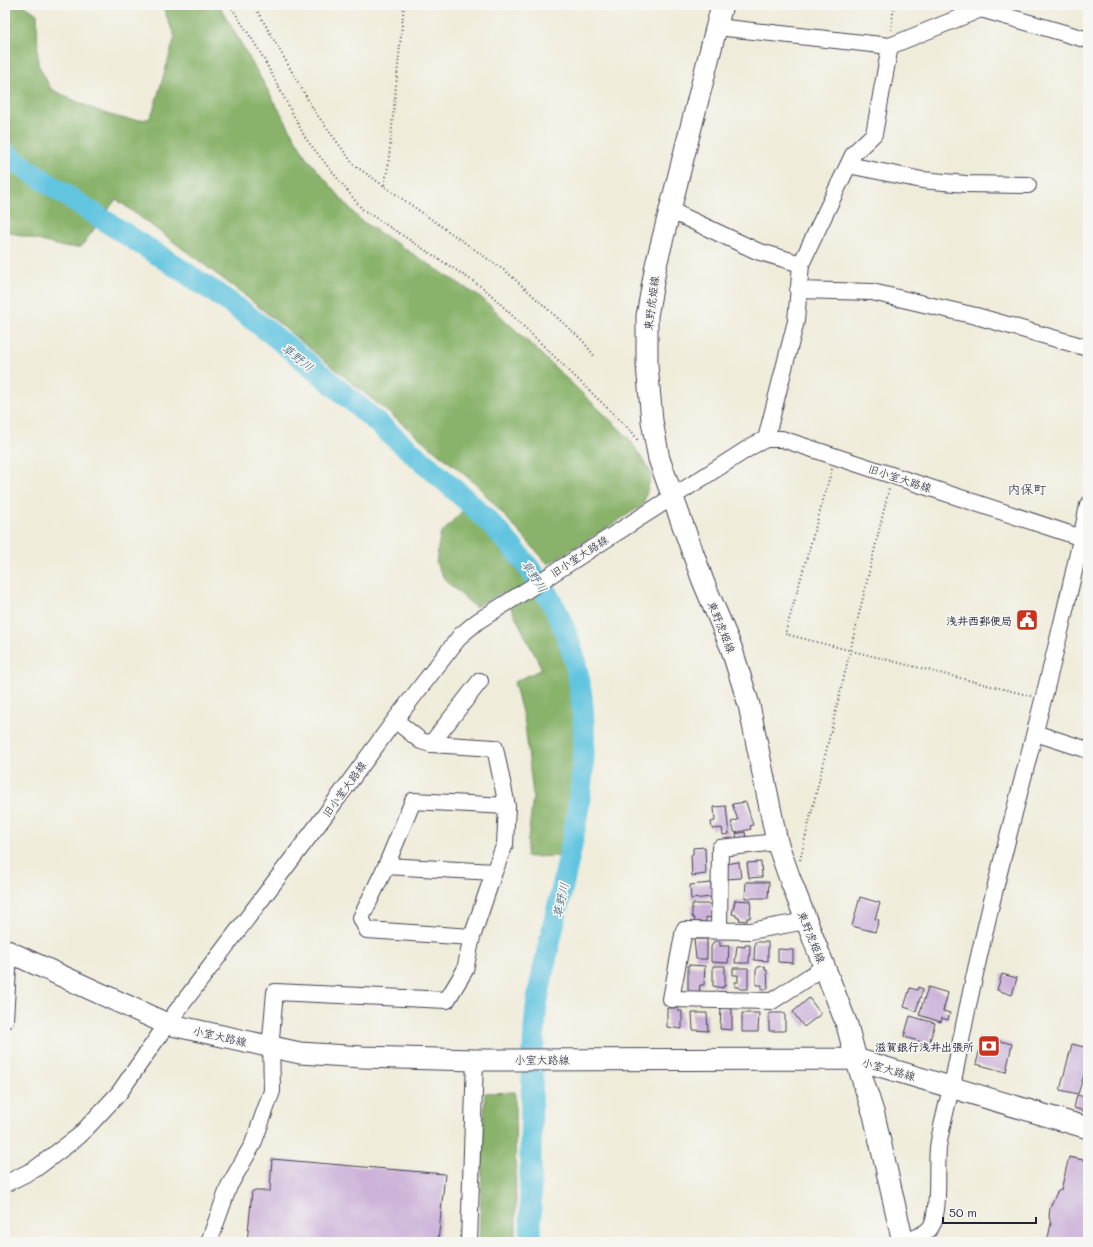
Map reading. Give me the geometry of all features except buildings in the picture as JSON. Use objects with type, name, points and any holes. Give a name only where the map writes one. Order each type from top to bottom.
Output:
[{"type":"main road","name":"東野虎姫線","points":[[722,5],[668,212],[656,264],[647,316],[647,365],[652,421],[665,500],[703,581],[731,647],[749,705],[777,842],[790,880],[848,1025],[856,1059],[874,1115],[903,1242]]},
{"type":"main road","name":"小室大路線","points":[[7,951],[167,1024],[272,1048],[362,1057],[478,1060],[856,1059],[1088,1128]]},
{"type":"street","points":[[717,27],[890,46],[980,9],[1088,40]]},
{"type":"street","points":[[766,439],[796,321],[801,264],[854,153],[874,134],[890,46]]},
{"type":"street","points":[[848,165],[922,180],[966,184],[1028,185]]},
{"type":"street","points":[[668,212],[680,215],[757,251],[801,264]]},
{"type":"street","points":[[798,290],[872,292],[976,316],[1088,348]]},
{"type":"street","name":"旧小室大路線","points":[[6,1180],[35,1169],[79,1136],[119,1093],[167,1024],[316,828],[394,720],[461,635],[478,621],[665,500],[752,446],[766,439],[782,439],[1085,538]]},
{"type":"street","points":[[907,1242],[929,1230],[934,1223],[938,1188],[938,1148],[993,893],[1036,733],[1085,538],[1088,505]]},
{"type":"street","points":[[431,744],[480,681]]},
{"type":"street","points":[[209,1242],[229,1186],[253,1144],[272,1091],[272,1048],[275,992],[447,1000],[465,970],[472,937],[505,844],[507,806],[496,748],[431,744],[422,741],[394,720]]},
{"type":"street","points":[[1036,733],[1088,750]]},
{"type":"street","points":[[472,937],[367,930],[361,918],[386,866],[413,801],[507,806]]},
{"type":"street","points":[[719,930],[720,848],[777,842]]},
{"type":"street","points":[[386,866],[494,872]]},
{"type":"street","points":[[806,921],[750,931],[684,930],[671,999],[772,1002],[824,967]]},
{"type":"street","points":[[5,1020],[7,951]]},
{"type":"street","points":[[469,1242],[478,1060]]},
{"type":"path","points":[[230,5],[259,50],[306,139],[362,209],[485,289],[633,434],[641,446]]},
{"type":"path","points":[[254,5],[315,112],[354,166],[508,273],[582,341],[595,357]]},
{"type":"path","points":[[384,186],[388,167],[404,5]]},
{"type":"path","points":[[890,46],[894,5]]},
{"type":"path","points":[[835,457],[785,634],[851,652],[1044,699]]},
{"type":"path","points":[[790,880],[802,855],[892,476]]},
{"type":"green space","points":[[5,5],[24,5],[37,14],[38,64],[51,89],[86,106],[113,116],[139,120],[150,118],[175,37],[162,5],[219,5],[306,157],[360,220],[483,299],[628,437],[652,474],[643,505],[548,564],[476,484],[238,290],[116,199],[81,247],[63,247],[5,231]]},
{"type":"green space","points":[[466,507],[545,605],[574,679],[577,754],[566,856],[526,857],[533,796],[525,724],[514,682],[542,669],[503,592],[475,607],[445,580],[436,563],[440,535]]},
{"type":"green space","points":[[515,1092],[516,1242],[479,1242],[485,1093]]},
{"type":"waterway","name":"草野川","points":[[5,153],[61,192],[205,285],[255,321],[298,355],[442,478],[481,514],[500,533],[534,574],[557,613],[565,630],[576,665],[582,702],[584,740],[579,805],[567,869],[538,996],[535,1020],[531,1129],[531,1242]]},
{"type":"place","name":"浅井西郵便局","points":[[1027,620]]},
{"type":"place","name":"滋賀銀行浅井出張所","points":[[989,1046]]},
{"type":"district","name":"内保町","points":[[1027,488]]}]
